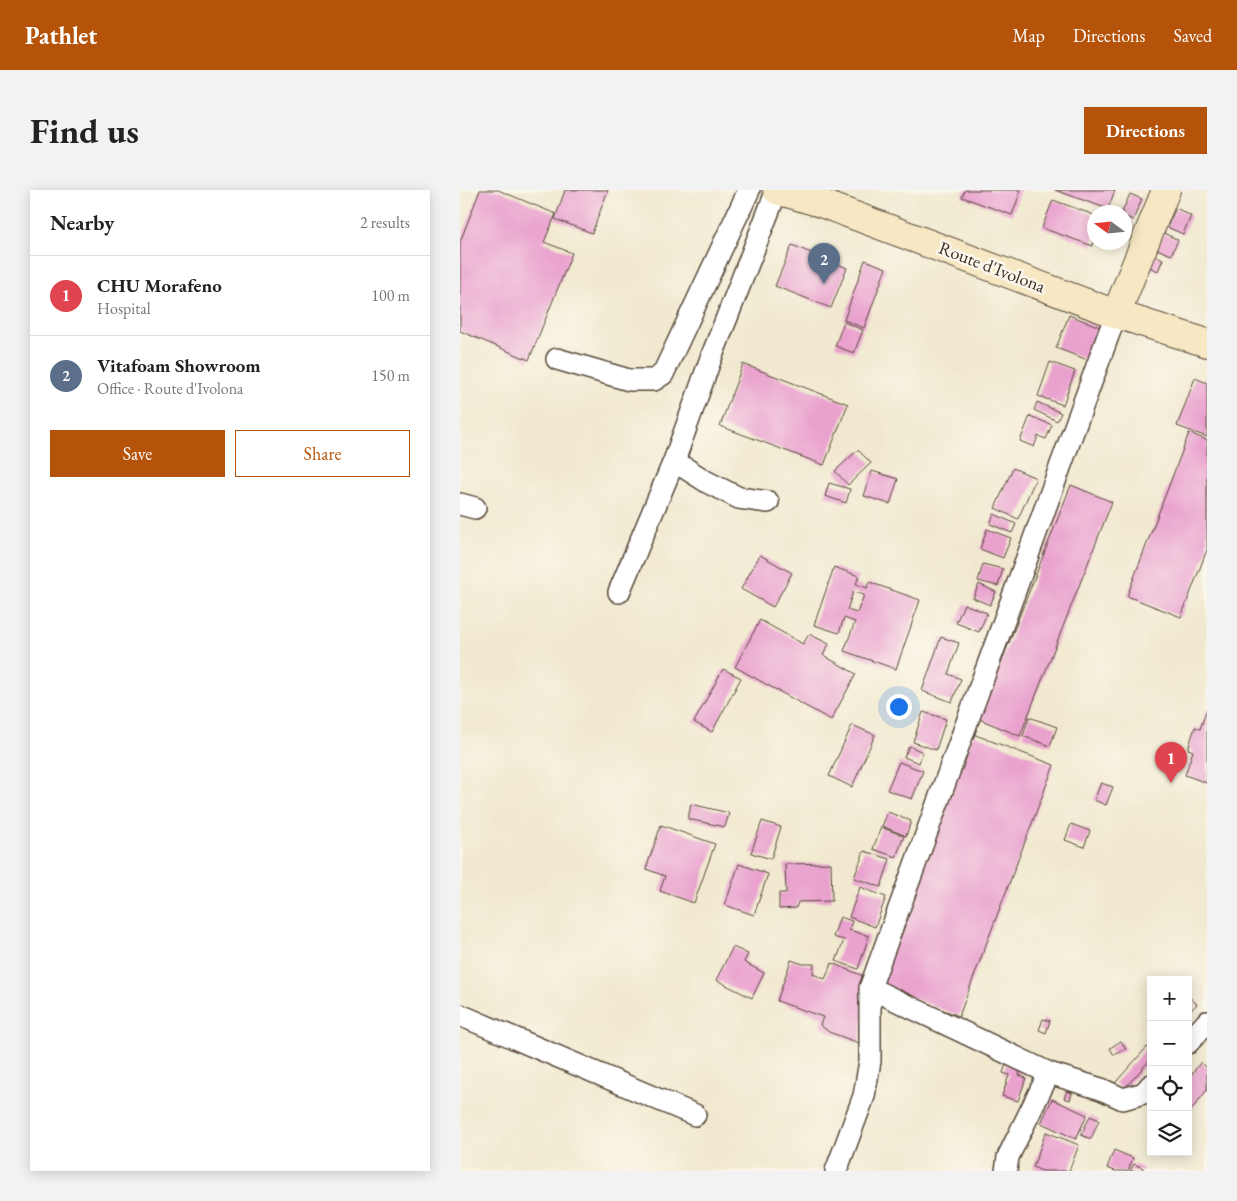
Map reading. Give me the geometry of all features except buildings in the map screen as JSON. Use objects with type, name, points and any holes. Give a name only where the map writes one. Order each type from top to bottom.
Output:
[{"type":"main road","name":"Route d'Ivolona","points":[[777,190],[820,196],[1116,314],[1207,343]]},
{"type":"main road","points":[[1116,314],[1166,190]]},
{"type":"street","points":[[557,359],[629,380],[654,380],[663,374],[749,190]]},
{"type":"street","points":[[619,592],[674,461],[711,358],[777,190]]},
{"type":"street","points":[[836,1171],[864,1096],[870,1061],[870,988],[1116,314]]},
{"type":"street","points":[[674,461],[707,482],[739,498],[768,502]]},
{"type":"street","points":[[870,988],[1049,1072],[1101,1089],[1123,1099],[1144,1093],[1147,1090]]},
{"type":"street","points":[[460,1014],[695,1115]]},
{"type":"street","points":[[1192,1039],[1207,1022]]},
{"type":"street","points":[[1006,1171],[1008,1157],[1049,1072]]},
{"type":"place","name":"Vitafoam Showroom","points":[[824,284]]},
{"type":"place","name":"CHU Morafeno","points":[[1171,783]]}]
